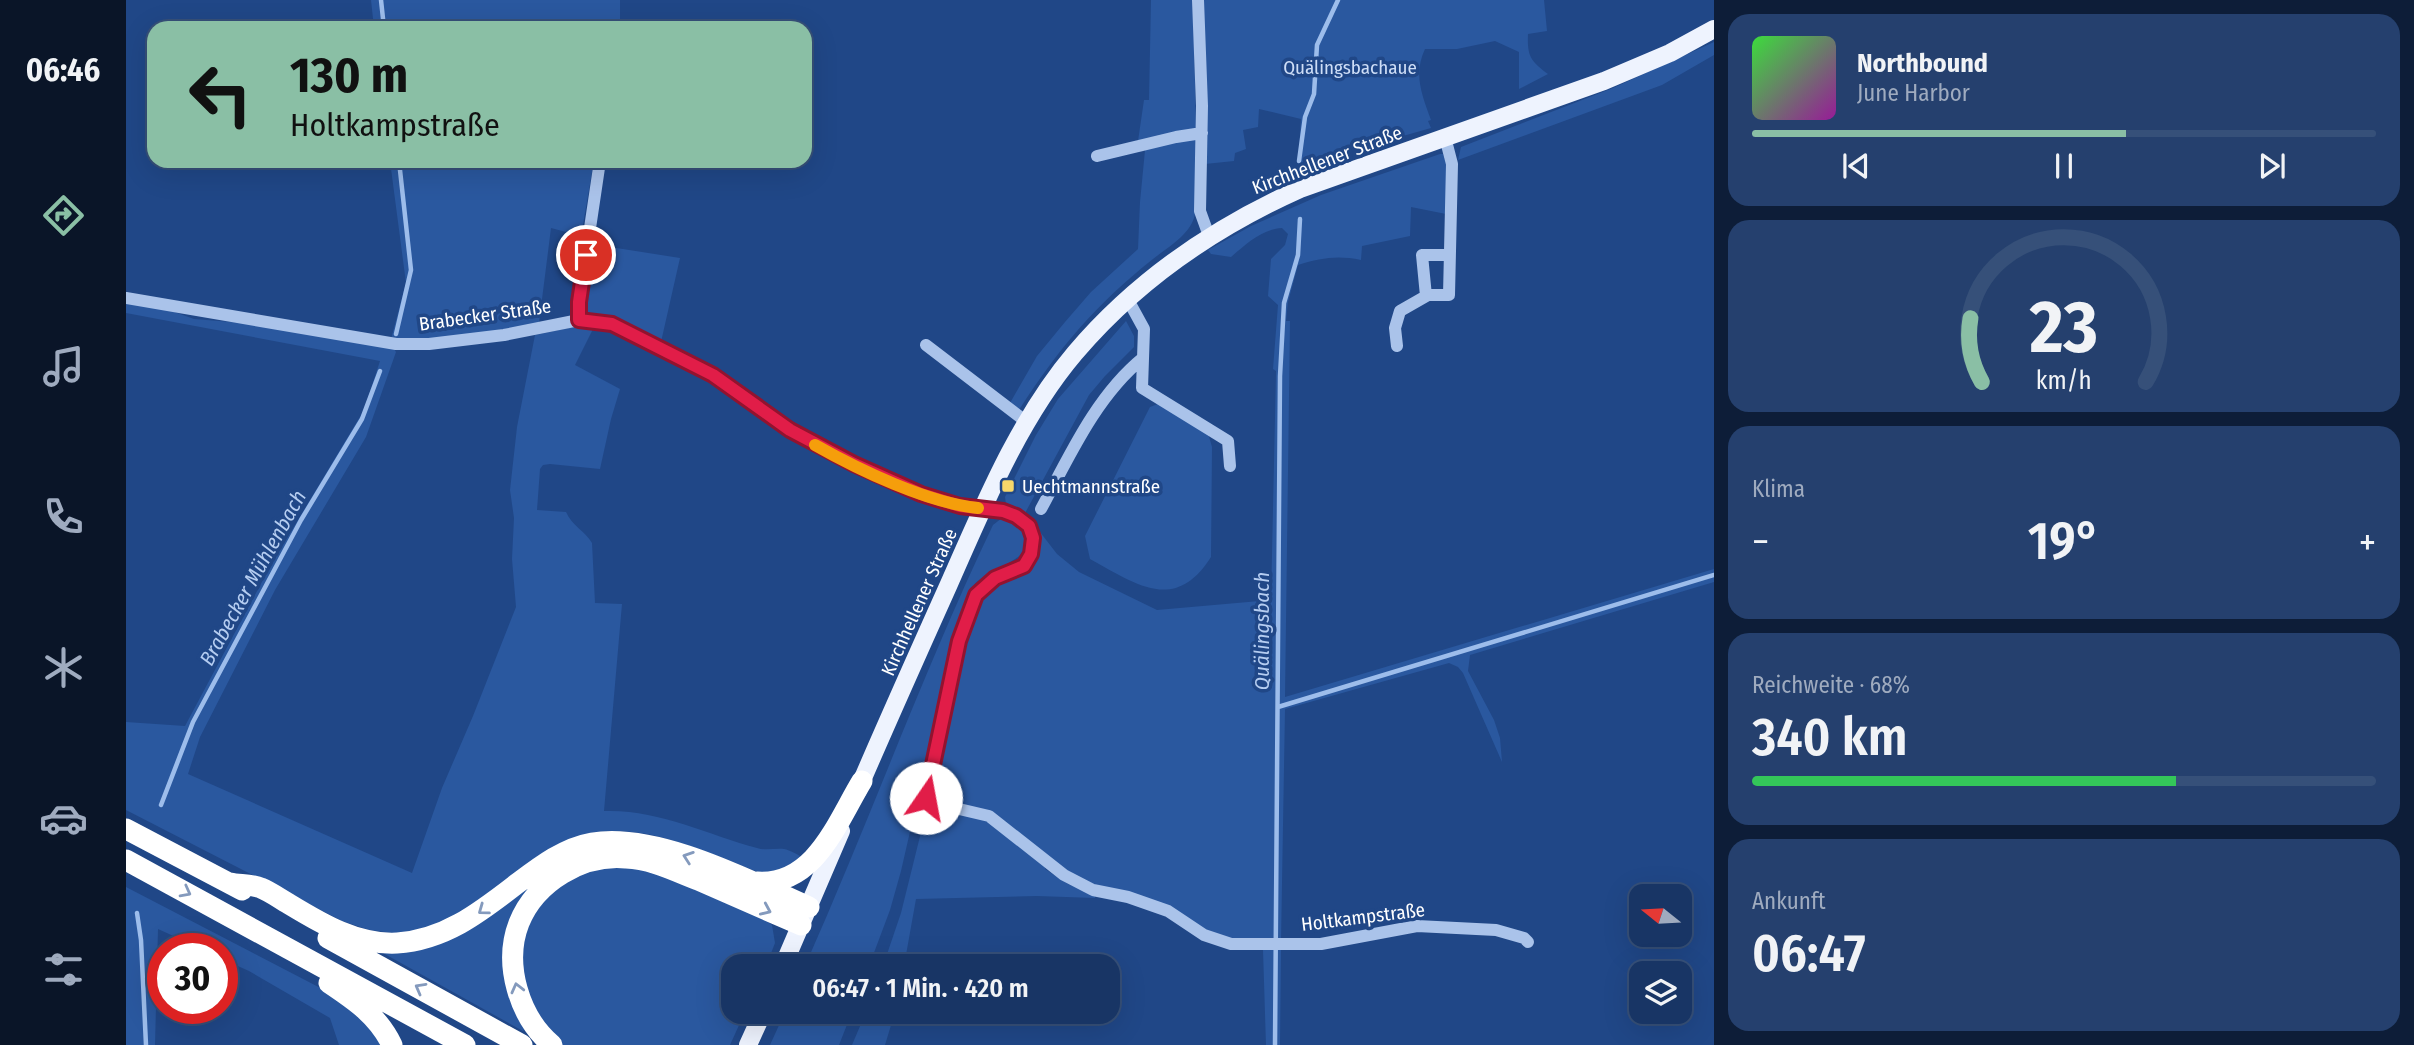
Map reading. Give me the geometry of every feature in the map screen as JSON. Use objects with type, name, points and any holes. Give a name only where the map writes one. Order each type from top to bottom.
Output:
[{"type":"highway","points":[[751,881],[767,882],[787,878],[804,869],[824,845],[862,781]]},
{"type":"highway","points":[[126,829],[230,883],[522,1045]]},
{"type":"highway","points":[[230,883],[260,887],[336,931],[376,942],[415,941],[446,931],[478,915],[558,855],[590,843],[624,842],[662,848],[751,881],[805,916]]},
{"type":"highway","points":[[552,1045],[543,1038],[521,1003],[514,979],[513,959],[518,925],[527,907],[565,871],[597,858],[627,858],[659,864],[805,916]]},
{"type":"highway","points":[[126,860],[466,1045]]},
{"type":"highway","points":[[291,948],[299,966],[365,1007],[385,1030],[392,1045]]},
{"type":"main road","name":"Kirchhellener Straße","points":[[788,954],[983,508],[1028,423],[1075,353],[1127,298],[1209,236],[1260,207],[1300,189],[1604,81],[1670,53],[1714,29]]},
{"type":"main road","points":[[748,1045],[758,1024]]},
{"type":"street","points":[[1198,0],[1202,132],[1200,211],[1209,236]]},
{"type":"street","points":[[1097,156],[1202,132]]},
{"type":"street","points":[[1397,346],[1395,328],[1400,311],[1426,296],[1448,295],[1452,164],[1445,137]]},
{"type":"street","name":"Brabecker Straße","points":[[579,320],[579,302],[599,168]]},
{"type":"street","points":[[1426,296],[1422,255],[1450,255]]},
{"type":"street","name":"Brabecker Straße","points":[[126,298],[396,344],[467,340],[579,320],[612,324],[713,375],[790,430],[830,453],[921,494],[960,506],[983,508]]},
{"type":"street","points":[[1127,298],[1144,329],[1142,388],[1228,441],[1230,466]]},
{"type":"street","points":[[926,345],[1028,423]]},
{"type":"street","points":[[1041,509],[1083,432],[1125,372],[1143,358]]},
{"type":"street","name":"Holtkampstraße","points":[[983,508],[1016,516],[1029,526],[1033,538],[1031,554],[1024,566],[995,578],[976,595],[959,641],[926,798],[989,817],[1064,875],[1093,890],[1128,897],[1168,911],[1204,935],[1231,944],[1321,944],[1417,926],[1496,930],[1524,938],[1528,942]]},
{"type":"green space","points":[[371,0],[620,0],[620,21],[373,21]]},
{"type":"green space","points":[[1151,0],[1193,0],[1198,187],[1194,218],[1182,236],[1132,276],[1079,328],[1019,410],[1010,403],[1037,356],[1091,292],[1138,249],[1146,140],[1138,141],[1144,100],[1149,100]]},
{"type":"green space","name":"Quälingsbachaue","points":[[1202,0],[1544,0],[1547,31],[1528,34],[1528,42],[1531,58],[1548,74],[1519,89],[1519,52],[1495,41],[1457,49],[1425,49],[1419,76],[1431,128],[1396,138],[1395,132],[1318,158],[1298,168],[1301,119],[1259,109],[1258,127],[1243,130],[1246,149],[1235,153],[1234,161],[1205,164]]},
{"type":"green space","points":[[1714,42],[1714,55],[1662,85],[1458,160],[1461,147],[1613,88]]},
{"type":"green space","points":[[1440,154],[1443,154],[1446,163],[1446,214],[1411,207],[1410,236],[1362,246],[1361,260],[1329,258],[1298,265],[1286,321],[1290,321],[1285,697],[1714,569],[1714,582],[1470,655],[1468,671],[1494,720],[1500,738],[1502,762],[1463,673],[1449,663],[1285,709],[1281,942],[1228,939],[1084,880],[1048,859],[1045,869],[1068,884],[1095,895],[1095,898],[1037,896],[916,899],[906,954],[887,954],[901,913],[927,808],[932,810],[961,649],[971,619],[985,593],[994,585],[1022,573],[1035,561],[1040,532],[1057,554],[1079,572],[1157,610],[1271,600],[1276,371],[1273,369],[1278,305],[1268,296],[1271,259],[1285,245],[1288,234],[1282,228],[1268,231],[1231,257],[1211,254],[1208,250],[1251,226],[1321,195]]},
{"type":"green space","points":[[391,168],[593,168],[581,236],[551,228],[539,323],[454,338],[391,339],[406,283]]},
{"type":"green space","points":[[591,244],[680,258],[661,342],[587,312],[585,296]]},
{"type":"green space","points":[[126,303],[169,310],[194,319],[244,323],[394,349],[396,352],[366,437],[275,590],[200,737],[188,774],[412,873],[442,788],[516,607],[512,559],[514,518],[510,490],[517,427],[535,335],[595,325],[575,365],[620,389],[600,469],[543,465],[540,469],[537,510],[566,512],[592,543],[595,603],[622,604],[604,811],[624,811],[663,818],[760,849],[786,850],[804,858],[783,870],[764,873],[660,837],[626,831],[590,833],[455,918],[413,931],[394,933],[369,930],[342,921],[126,810],[126,722],[185,726],[271,565],[364,410],[380,361],[126,313]]},
{"type":"green space","points":[[1126,321],[1134,336],[1134,347],[1089,395],[1024,515],[1006,504],[1005,497],[1036,435],[1058,399]]},
{"type":"green space","points":[[1158,404],[1208,433],[1212,447],[1211,557],[1197,574],[1183,585],[1169,589],[1154,589],[1139,584],[1090,559],[1085,536],[1150,407]]},
{"type":"green space","points":[[1002,518],[1015,522],[1024,532],[1027,541],[1025,549],[1019,556],[974,585],[966,602],[956,631],[901,871],[874,954],[810,954],[944,634],[993,525]]},
{"type":"green space","points":[[583,868],[652,868],[760,916],[772,925],[775,943],[771,954],[721,954],[721,1024],[740,1024],[730,1045],[559,1045],[523,995],[523,933],[553,886]]},
{"type":"green space","points":[[548,870],[512,919],[526,1027],[523,1031],[383,953]]},
{"type":"green space","points":[[126,887],[215,933],[167,933],[158,929],[158,933],[147,933],[147,1024],[156,1024],[155,1045],[126,1045]]},
{"type":"green space","points":[[238,945],[332,994],[359,1013],[383,1045],[339,1045],[330,1018],[238,966]]},
{"type":"green space","points":[[1263,950],[1281,950],[1280,1045],[1266,1045]]},
{"type":"green space","points":[[780,1024],[847,1024],[839,1045],[770,1045]]},
{"type":"green space","points":[[861,1024],[891,1024],[885,1045],[852,1045]]},
{"type":"waterway","name":"Brabecker Mühlenbach","points":[[381,0],[383,21]]},
{"type":"waterway","name":"Quälingsbach","points":[[1299,161],[1305,117],[1314,94],[1317,45],[1338,0]]},
{"type":"waterway","name":"Brabecker Mühlenbach","points":[[396,334],[411,270],[400,168]]},
{"type":"waterway","name":"Quälingsbach","points":[[1275,1045],[1280,376],[1284,303],[1298,255],[1300,219]]},
{"type":"waterway","name":"Brabecker Mühlenbach","points":[[161,805],[193,722],[301,520],[362,419],[380,371]]},
{"type":"waterway","points":[[1278,707],[1714,575]]},
{"type":"waterway","name":"Brabecker Mühlenbach","points":[[137,913],[141,940],[146,1045]]},
{"type":"slow traffic","points":[[815,445],[921,494],[960,506],[978,508]]},
{"type":"place","name":"Uechtmannstraße","points":[[1008,486]]},
{"type":"route","points":[[586,255],[579,320],[612,324],[673,354],[713,375],[790,430],[854,464],[921,494],[960,506],[1003,511],[1016,516],[1029,526],[1033,538],[1031,554],[1024,566],[995,578],[976,595],[959,641],[926,798]]}]
